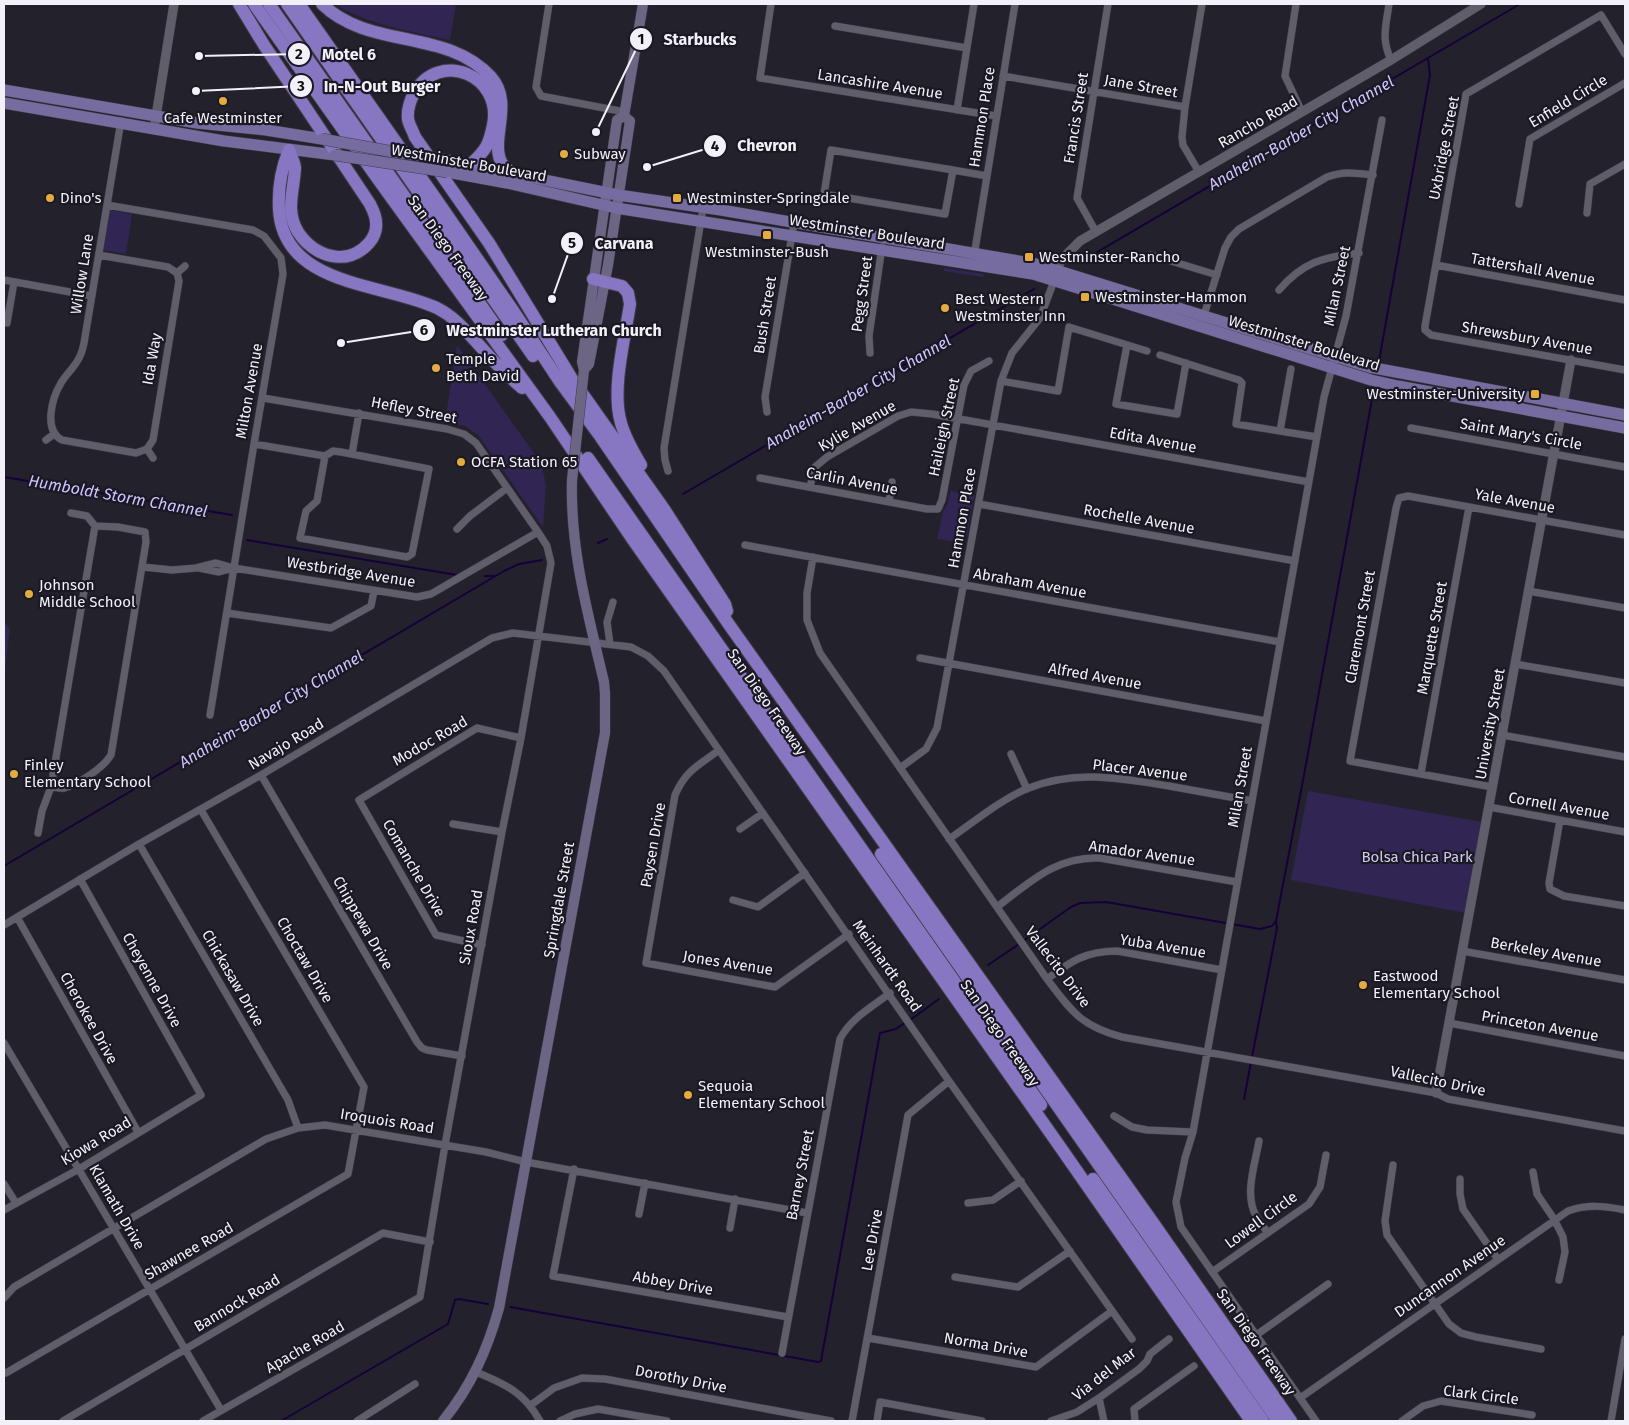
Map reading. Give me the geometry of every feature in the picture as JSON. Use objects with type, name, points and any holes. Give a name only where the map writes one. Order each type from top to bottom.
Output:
[{"type":"highway","points":[[239,4],[264,45],[370,204],[376,221],[376,231],[370,242],[361,250],[348,256],[332,257],[311,247],[301,236],[295,226],[290,209],[295,167],[289,150]]},
{"type":"highway","name":"San Diego Freeway","points":[[254,4],[380,182],[537,398],[633,540],[1251,1421]]},
{"type":"highway","points":[[269,4],[1262,1421]]},
{"type":"highway","points":[[287,4],[1278,1421]]},
{"type":"highway","name":"San Diego Freeway","points":[[299,4],[442,206],[560,382],[600,436],[730,626],[1292,1421]]},
{"type":"highway","points":[[322,4],[327,10],[354,26],[454,52],[469,59],[481,68],[495,82],[502,103],[499,151],[502,163],[508,171]]},
{"type":"highway","points":[[471,164],[489,144],[494,118],[493,102],[479,81],[467,74],[455,71],[436,74],[420,85],[409,105],[408,118],[416,137],[489,243],[572,379],[664,509],[725,604],[730,626]]},
{"type":"highway","points":[[289,150],[283,164],[278,197],[279,218],[284,234],[301,257],[318,269],[330,274],[352,282],[400,294],[437,308],[460,323],[520,386],[537,398]]},
{"type":"highway","points":[[599,280],[622,286],[630,298],[618,384],[619,415],[629,442],[664,509]]},
{"type":"main road","name":"Springdale Street","points":[[443,1421],[460,1399],[476,1372],[490,1340],[499,1308],[605,734],[605,693],[577,563],[572,507],[572,480],[584,370],[588,364],[612,193],[630,121],[624,114],[643,4]]},
{"type":"main road","name":"Westminster Boulevard","points":[[4,90],[199,123],[292,134],[437,158],[612,193],[794,223],[883,244]]},
{"type":"main road","name":"Westminster Boulevard","points":[[4,103],[224,141],[447,172],[610,206],[701,221],[792,235],[883,244],[974,258],[1033,274],[1055,275],[1204,316],[1398,386],[1625,428]]},
{"type":"main road","points":[[289,150],[292,134]]},
{"type":"main road","name":"Westminster Boulevard","points":[[1055,275],[1333,362],[1625,415]]},
{"type":"street","points":[[154,129],[174,4]]},
{"type":"street","points":[[549,4],[536,87],[541,96],[624,114]]},
{"type":"street","name":"Lancashire Avenue","points":[[771,4],[760,78],[996,116]]},
{"type":"street","points":[[957,110],[974,4]]},
{"type":"street","name":"Hammon Place","points":[[974,258],[1015,4]]},
{"type":"street","name":"Francis Street","points":[[1096,232],[1077,198],[1108,4]]},
{"type":"street","points":[[1199,172],[1183,145],[1182,137],[1202,4]]},
{"type":"street","points":[[1296,4],[1284,76],[1302,112]]},
{"type":"street","points":[[1389,4],[1384,37],[1386,49],[1391,60]]},
{"type":"street","name":"Rancho Road","points":[[1055,275],[1060,260],[1073,246],[1391,60],[1481,4]]},
{"type":"street","name":"Uxbridge Street","points":[[1425,330],[1466,94],[1601,15],[1625,54]]},
{"type":"street","points":[[835,26],[967,48]]},
{"type":"street","name":"Jane Street","points":[[1003,76],[1185,107]]},
{"type":"street","name":"Enfield Circle","points":[[1519,204],[1530,139],[1625,83]]},
{"type":"street","name":"Willow Lane","points":[[54,434],[50,424],[54,401],[60,385],[79,358],[84,343],[123,111]]},
{"type":"street","name":"Milan Street","points":[[1316,1421],[1255,1336],[1181,1227],[1176,1202],[1192,1132],[1207,1052],[1324,397],[1346,316],[1382,120]]},
{"type":"street","points":[[953,170],[945,214],[824,194],[831,150],[953,170],[987,176]]},
{"type":"street","points":[[1587,214],[1590,184],[1625,164]]},
{"type":"street","points":[[1204,316],[1225,248],[1230,238],[1240,229],[1327,177],[1338,173],[1353,172],[1373,176]]},
{"type":"street","name":"Milton Avenue","points":[[107,205],[253,230],[264,236],[281,258],[284,274],[210,715]]},
{"type":"street","points":[[668,471],[664,460],[664,448],[702,208]]},
{"type":"street","name":"Bush Street","points":[[767,412],[765,398],[794,223]]},
{"type":"street","name":"Pegg Street","points":[[870,354],[869,336],[883,244]]},
{"type":"street","points":[[1279,290],[1299,271],[1316,261],[1330,256],[1359,253]]},
{"type":"street","points":[[99,255],[168,267],[177,273],[185,266]]},
{"type":"street","points":[[1151,255],[1217,275]]},
{"type":"street","name":"Tattershall Avenue","points":[[1436,265],[1625,300]]},
{"type":"street","name":"Ida Way","points":[[147,449],[153,440],[179,281],[177,273]]},
{"type":"street","name":"Hammon Place","points":[[900,768],[926,749],[935,735],[940,719],[1001,381],[1012,353],[1040,318],[1055,275]]},
{"type":"street","points":[[4,280],[92,296]]},
{"type":"street","points":[[7,324],[14,282]]},
{"type":"street","points":[[1001,381],[1058,391],[1070,327],[1147,351]]},
{"type":"street","name":"Shrewsbury Avenue","points":[[1425,330],[1431,335],[1625,370]]},
{"type":"street","points":[[1127,345],[1116,404],[1177,414],[1186,363]]},
{"type":"street","points":[[1160,355],[1239,380],[1242,383],[1236,424],[1317,438]]},
{"type":"street","name":"University Street","points":[[1436,1093],[1571,360]]},
{"type":"street","name":"Haileigh Street","points":[[938,508],[942,500],[964,385],[971,371],[989,361]]},
{"type":"street","points":[[1280,431],[1291,369]]},
{"type":"street","name":"Hefley Street","points":[[263,398],[447,429],[464,434],[476,443],[538,532],[547,546],[551,563]]},
{"type":"street","name":"Kylie Avenue","points":[[810,487],[815,467],[821,462],[898,416],[911,412],[993,426]]},
{"type":"street","points":[[352,454],[359,414]]},
{"type":"street","name":"Edita Avenue","points":[[993,426],[1309,482]]},
{"type":"street","name":"Saint Mary's Circle","points":[[1411,428],[1625,467]]},
{"type":"street","points":[[46,440],[54,434],[62,440],[136,453],[147,449],[153,458]]},
{"type":"street","points":[[254,444],[326,456]]},
{"type":"street","points":[[333,451],[429,469],[412,554],[407,557],[300,538],[306,511],[317,501],[326,456],[333,451]]},
{"type":"street","name":"Carlin Avenue","points":[[760,478],[928,509],[938,508]]},
{"type":"street","points":[[889,502],[892,482]]},
{"type":"street","points":[[457,529],[470,516],[507,488]]},
{"type":"street","name":"Yale Avenue","points":[[1399,498],[1408,496],[1625,535]]},
{"type":"street","name":"Claremont Street","points":[[1399,498],[1350,760],[1421,774]]},
{"type":"street","name":"Rochelle Avenue","points":[[979,504],[1295,561]]},
{"type":"street","name":"Marquette Street","points":[[1421,774],[1469,507]]},
{"type":"street","points":[[38,833],[42,811],[51,787],[95,526],[87,516],[71,513]]},
{"type":"street","points":[[51,787],[62,788],[82,779],[102,767],[110,755],[143,568],[146,542],[144,532],[118,527],[95,526]]},
{"type":"street","name":"Westbridge Avenue","points":[[143,568],[172,570],[196,568],[216,563],[234,568],[417,597],[431,594],[538,532]]},
{"type":"street","name":"Abraham Avenue","points":[[745,545],[1280,642]]},
{"type":"street","name":"Vallecito Drive","points":[[813,557],[808,593],[807,620],[820,653],[1047,979],[1070,1010],[1079,1018],[1104,1032],[1122,1037],[1436,1093],[1448,1098],[1625,1131]]},
{"type":"street","name":"Sioux Road","points":[[420,1297],[445,1145],[521,738],[551,563]]},
{"type":"street","points":[[227,612],[331,628],[370,606],[374,591]]},
{"type":"street","points":[[1528,591],[1625,608]]},
{"type":"street","points":[[610,644],[607,622],[613,602]]},
{"type":"street","name":"Navajo Road","points":[[4,925],[492,638],[513,633],[595,644]]},
{"type":"street","name":"Meinhardt Road","points":[[595,644],[631,647],[648,656],[664,671],[890,993],[949,1081],[1132,1339]]},
{"type":"street","name":"Alfred Avenue","points":[[920,658],[1266,721]]},
{"type":"street","points":[[1515,664],[1625,684]]},
{"type":"street","name":"Modoc Road","points":[[359,800],[477,728],[521,738]]},
{"type":"street","points":[[1502,735],[1625,757]]},
{"type":"street","name":"Paysen Drive","points":[[646,963],[675,796],[682,781],[691,771],[719,750]]},
{"type":"street","points":[[1011,754],[1027,789]]},
{"type":"street","points":[[1421,774],[1492,787]]},
{"type":"street","name":"Chippewa Drive","points":[[262,775],[417,1042],[422,1048],[427,1050],[462,1056]]},
{"type":"street","name":"Placer Avenue","points":[[950,839],[1014,795],[1048,781],[1074,777],[1122,778],[1252,801]]},
{"type":"street","name":"Comanche Drive","points":[[359,800],[436,935],[482,945]]},
{"type":"street","name":"Cornell Avenue","points":[[1489,807],[1625,832]]},
{"type":"street","name":"Choctaw Drive","points":[[201,810],[364,1087],[356,1129]]},
{"type":"street","points":[[740,829],[763,813]]},
{"type":"street","points":[[1560,820],[1548,883],[1550,889],[1564,896],[1625,906]]},
{"type":"street","points":[[453,824],[502,832]]},
{"type":"street","name":"Chickasaw Drive","points":[[139,844],[288,1100],[298,1128]]},
{"type":"street","name":"Amador Avenue","points":[[997,907],[1058,864],[1085,857],[1237,882]]},
{"type":"street","points":[[733,900],[758,907],[805,873]]},
{"type":"street","name":"Cheyenne Drive","points":[[80,879],[201,1095]]},
{"type":"street","name":"Cherokee Drive","points":[[17,917],[138,1132]]},
{"type":"street","name":"Jones Avenue","points":[[646,963],[775,987],[848,934]]},
{"type":"street","name":"Yuba Avenue","points":[[1047,979],[1068,963],[1084,955],[1100,951],[1117,951],[1222,970]]},
{"type":"street","name":"Berkeley Avenue","points":[[1462,951],[1625,980]]},
{"type":"street","name":"Barney Street","points":[[782,1353],[840,1039],[845,1029],[853,1020],[890,993]]},
{"type":"street","name":"Princeton Avenue","points":[[1449,1023],[1625,1056]]},
{"type":"street","name":"Klamath Drive","points":[[4,1043],[221,1410]]},
{"type":"street","name":"Lee Drive","points":[[852,1421],[908,1115],[949,1081]]},
{"type":"street","name":"Kiowa Road","points":[[4,1210],[78,1169],[201,1095]]},
{"type":"street","points":[[1114,1116],[1132,1127],[1148,1130],[1192,1132]]},
{"type":"street","name":"Iroquois Road","points":[[4,1298],[14,1287],[266,1139],[298,1128],[325,1125],[486,1152],[526,1162],[574,1169],[807,1212]]},
{"type":"street","name":"Shawnee Road","points":[[4,1372],[6,1373],[348,1174],[356,1129]]},
{"type":"street","points":[[1259,1141],[1250,1189],[1251,1202],[1256,1215],[1268,1233]]},
{"type":"street","name":"Lowell Circle","points":[[1212,1272],[1309,1204],[1320,1187],[1326,1155]]},
{"type":"street","points":[[1394,1165],[1384,1221],[1387,1235],[1449,1324],[1462,1333],[1476,1338],[1541,1349]]},
{"type":"street","name":"Abbey Drive","points":[[574,1169],[553,1276],[788,1317]]},
{"type":"street","points":[[1533,1172],[1537,1194],[1554,1219],[1563,1237],[1565,1252],[1559,1280]]},
{"type":"street","points":[[1460,1180],[1463,1209],[1498,1258]]},
{"type":"street","points":[[968,1203],[993,1200],[1021,1181]]},
{"type":"street","points":[[639,1214],[645,1183]]},
{"type":"street","points":[[4,1184],[16,1203]]},
{"type":"street","points":[[730,1228],[735,1199]]},
{"type":"street","name":"Duncannon Avenue","points":[[1300,1398],[1568,1210],[1593,1205],[1625,1210]]},
{"type":"street","name":"Bannock Road","points":[[63,1421],[383,1233],[430,1242]]},
{"type":"street","points":[[955,1277],[1018,1287],[1070,1251]]},
{"type":"street","points":[[1255,1336],[1328,1284]]},
{"type":"street","name":"Apache Road","points":[[203,1421],[420,1297]]},
{"type":"street","name":"Norma Drive","points":[[868,1338],[1036,1367],[1112,1311]]},
{"type":"street","name":"Via del Mar","points":[[1051,1421],[1077,1412],[1099,1398],[1147,1362],[1150,1354],[1169,1339]]},
{"type":"street","points":[[1610,1421],[1625,1339]]},
{"type":"street","points":[[1136,1421],[1134,1408],[1194,1366]]},
{"type":"street","points":[[476,1372],[506,1385],[531,1405],[540,1421]]},
{"type":"street","name":"Dorothy Drive","points":[[531,1405],[554,1388],[582,1378],[605,1379],[831,1421]]},
{"type":"street","points":[[357,1421],[415,1384]]},
{"type":"street","points":[[1099,1398],[1104,1421]]},
{"type":"street","name":"Clark Circle","points":[[1402,1421],[1423,1406],[1441,1401],[1532,1415]]},
{"type":"street","points":[[877,1421],[880,1402],[982,1421]]},
{"type":"street","points":[[560,1421],[576,1418],[598,1409],[624,1417],[667,1421]]},
{"type":"green space","points":[[334,4],[456,4],[450,40],[376,22]]},
{"type":"green space","points":[[110,210],[132,214],[126,254],[103,250]]},
{"type":"green space","points":[[944,268],[984,274],[983,277],[944,271]]},
{"type":"green space","points":[[457,345],[541,463],[546,485],[543,527],[478,435],[465,426],[445,422]]},
{"type":"green space","points":[[951,491],[974,496],[967,536],[963,543],[937,539],[943,512]]},
{"type":"green space","points":[[4,622],[10,629],[4,677]]},
{"type":"green space","name":"Bolsa Chica Park","points":[[1308,791],[1482,822],[1466,913],[1291,880]]},
{"type":"waterway","name":"Anaheim-Barber City Channel","points":[[1082,261],[1520,4]]},
{"type":"waterway","points":[[1379,361],[1430,75],[1428,58]]},
{"type":"waterway","name":"Anaheim-Barber City Channel","points":[[683,494],[1034,289]]},
{"type":"waterway","points":[[1023,941],[1071,907],[1080,903],[1106,902],[1260,929],[1272,926],[1276,921],[1374,388]]},
{"type":"waterway","name":"Humboldt Storm Channel","points":[[4,477],[232,515]]},
{"type":"waterway","points":[[598,543],[607,539]]},
{"type":"waterway","name":"Humboldt Storm Channel","points":[[247,540],[457,575]]},
{"type":"waterway","name":"Anaheim-Barber City Channel","points":[[4,866],[504,571],[519,564],[542,560]]},
{"type":"waterway","name":"Anaheim-Barber City Channel","points":[[485,576],[493,576]]},
{"type":"waterway","points":[[1252,1057],[1277,928],[1276,922]]},
{"type":"waterway","points":[[988,965],[1019,944]]},
{"type":"waterway","points":[[910,1020],[939,999]]},
{"type":"waterway","points":[[510,1307],[821,1361],[880,1033],[896,1029],[906,1022]]},
{"type":"waterway","points":[[1244,1099],[1251,1062]]},
{"type":"waterway","points":[[281,1421],[448,1324],[455,1300],[488,1304]]},
{"type":"place","name":"Motel 6","points":[[199,56]]},
{"type":"place","name":"In-N-Out Burger","points":[[196,91]]},
{"type":"place","name":"Cafe Westminster","points":[[223,101]]},
{"type":"place","name":"Starbucks","points":[[596,132]]},
{"type":"place","name":"Subway","points":[[564,154]]},
{"type":"place","name":"Chevron","points":[[647,167]]},
{"type":"place","name":"Dino's","points":[[50,198]]},
{"type":"place","name":"Westminster-Springdale","points":[[677,198]]},
{"type":"place","name":"Westminster-Bush","points":[[767,235]]},
{"type":"place","name":"Westminster-Rancho","points":[[1029,257]]},
{"type":"place","name":"Westminster-Hammon","points":[[1085,297]]},
{"type":"place","name":"Carvana","points":[[552,299]]},
{"type":"place","name":"Best Western Westminster Inn","points":[[945,308]]},
{"type":"place","name":"Westminster Lutheran Church","points":[[341,343]]},
{"type":"place","name":"Temple Beth David","points":[[436,368]]},
{"type":"place","name":"Westminster-University","points":[[1535,394]]},
{"type":"place","name":"OCFA Station 65","points":[[461,462]]},
{"type":"place","name":"Johnson Middle School","points":[[29,594]]},
{"type":"place","name":"Finley Elementary School","points":[[14,774]]},
{"type":"place","name":"Eastwood Elementary School","points":[[1363,985]]},
{"type":"place","name":"Sequoia Elementary School","points":[[688,1095]]}]
